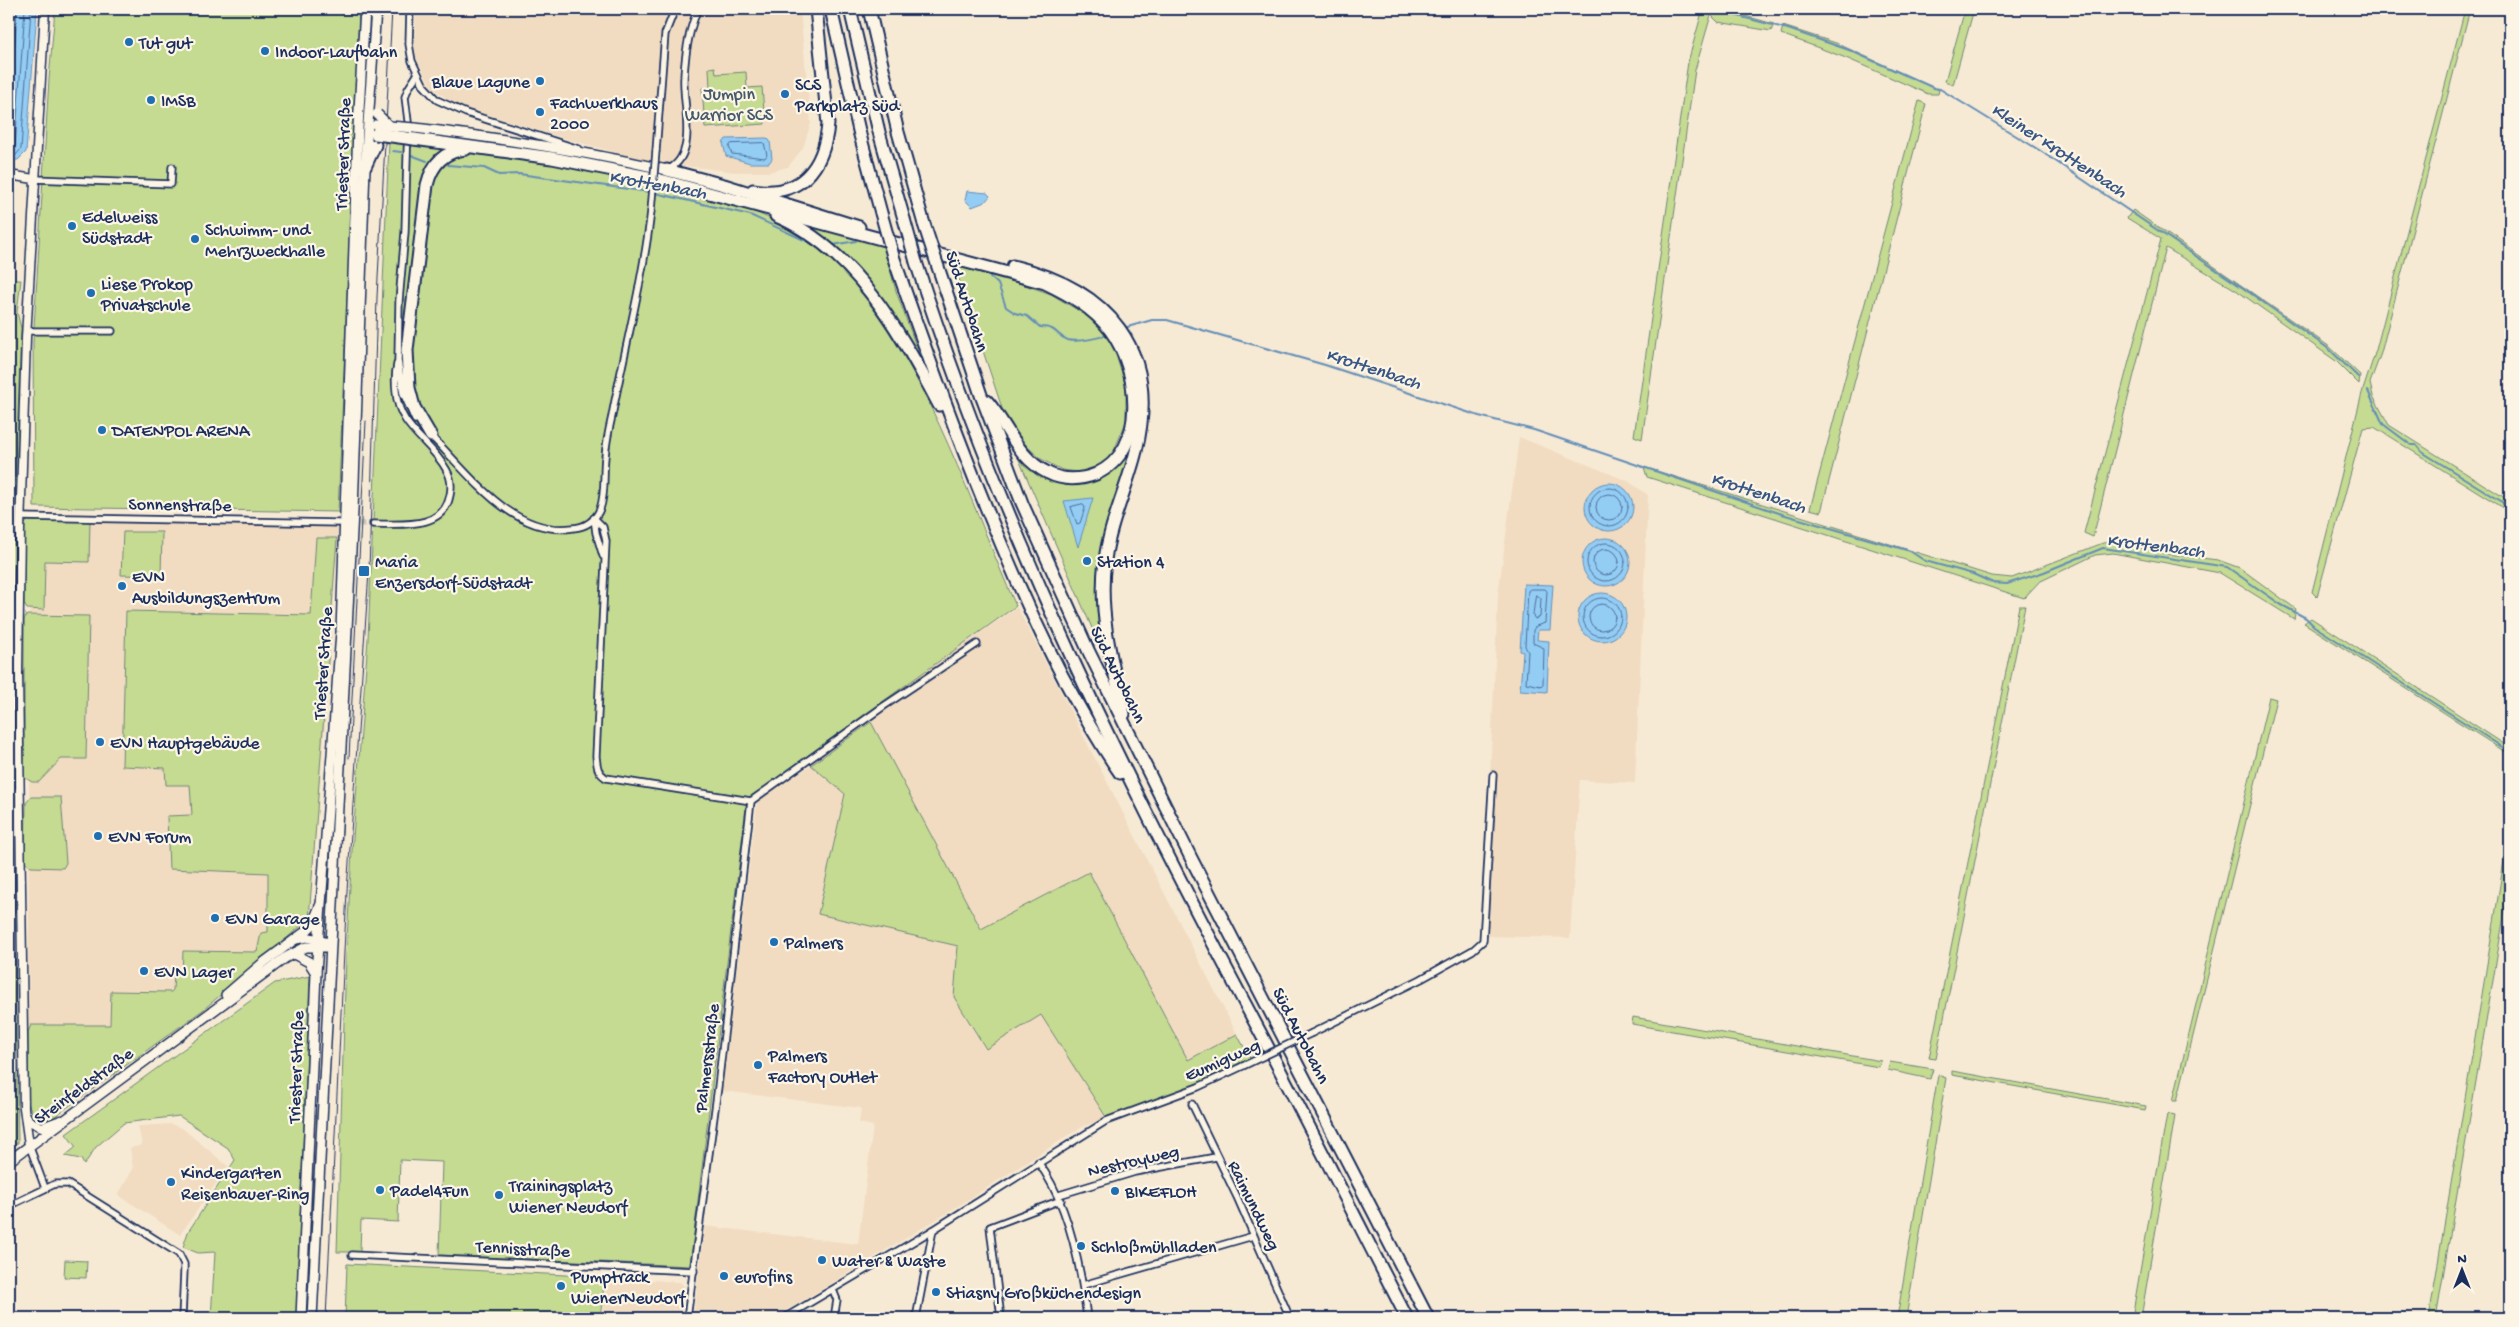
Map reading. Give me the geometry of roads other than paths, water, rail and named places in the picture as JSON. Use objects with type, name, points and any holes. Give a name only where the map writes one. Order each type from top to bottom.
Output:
[{"type":"highway","points":[[724,185],[756,191],[776,191],[794,185],[809,175],[820,161],[826,143],[828,124],[816,9]]},
{"type":"highway","points":[[831,9],[860,134],[893,256],[954,432],[1044,641],[1103,748],[1135,793]]},
{"type":"highway","name":"Süd Autobahn","points":[[850,9],[879,132],[916,262],[945,350],[1012,524],[1072,660],[1135,793],[1408,1318]]},
{"type":"highway","name":"Süd Autobahn","points":[[868,9],[896,124],[924,224],[981,395],[1022,503],[1089,652],[1130,737],[1428,1318]]},
{"type":"highway","points":[[365,168],[370,132],[393,136],[414,133],[645,177],[1045,283],[1107,319]]},
{"type":"highway","points":[[431,436],[414,406],[409,388],[407,350],[427,185],[435,164],[444,155],[456,150],[495,149]]},
{"type":"highway","points":[[667,170],[724,185],[877,232],[1046,275],[1076,289],[1101,306],[1107,319],[1137,365],[1141,384],[1141,430],[1110,532],[1103,588],[1108,645],[1130,737]]},
{"type":"highway","points":[[733,199],[784,219],[818,240],[834,254],[864,286],[897,331],[954,432]]},
{"type":"highway","points":[[981,395],[1000,416],[1007,431],[1031,461],[1048,474],[1068,479],[1086,478],[1116,461],[1126,445],[1132,428],[1132,386],[1120,338]]},
{"type":"main road","name":"Triester Straße","points":[[365,9],[370,132]]},
{"type":"main road","name":"Triester Straße","points":[[301,1318],[316,973],[341,632],[376,9]]},
{"type":"main road","points":[[371,99],[377,114],[388,125],[414,133],[495,138],[601,155],[667,170]]},
{"type":"main road","points":[[370,132],[388,125]]},
{"type":"main road","name":"Triester Straße","points":[[312,1318],[353,511],[365,168]]},
{"type":"main road","name":"Steinfeldstraße","points":[[177,1036],[263,963],[296,939],[312,924],[320,905]]},
{"type":"main road","points":[[296,939],[330,946]]},
{"type":"main road","name":"Steinfeldstraße","points":[[9,1161],[177,1036],[294,954],[318,943]]},
{"type":"main road","points":[[294,954],[309,962],[316,973]]},
{"type":"street","points":[[45,9],[26,331],[20,517],[18,673],[24,1108],[29,1145],[45,1188]]},
{"type":"street","points":[[410,9],[409,44],[417,75],[430,93],[446,105],[601,155]]},
{"type":"street","points":[[667,170],[679,160],[685,144],[685,67],[698,9]]},
{"type":"street","points":[[417,75],[408,88],[405,97],[408,121],[405,232],[399,301],[398,361],[408,409],[418,425],[506,508],[523,520],[561,530],[585,525],[594,518],[600,509],[608,440],[635,311],[651,211],[665,34],[673,11]]},
{"type":"street","points":[[9,175],[34,179],[171,184],[172,167]]},
{"type":"street","points":[[26,331],[112,331]]},
{"type":"street","points":[[373,524],[415,524],[433,519],[444,510],[451,490],[450,478],[446,468],[411,430],[402,416],[396,395],[396,367],[398,361]]},
{"type":"street","name":"Sonnenstraße","points":[[20,517],[339,523]]},
{"type":"street","points":[[594,518],[603,527],[606,541],[596,756],[600,774],[615,781],[751,801],[977,644]]},
{"type":"street","points":[[9,673],[18,673]]},
{"type":"street","name":"Eumigweg","points":[[784,1318],[933,1230],[1038,1162],[1106,1121],[1198,1087],[1312,1034],[1473,950],[1483,941],[1493,775]]},
{"type":"street","points":[[9,792],[20,791]]},
{"type":"street","name":"Palmersstraße","points":[[687,1318],[718,1088],[751,801]]},
{"type":"street","name":"Raimundweg","points":[[1192,1104],[1237,1197],[1290,1318]]},
{"type":"street","points":[[24,1108],[29,1121],[39,1126],[63,1120]]},
{"type":"street","name":"Nestroyweg","points":[[1001,1318],[990,1227],[1060,1198],[1135,1172],[1216,1157]]},
{"type":"street","points":[[1038,1162],[1060,1198],[1083,1285],[1087,1318]]},
{"type":"street","points":[[9,1206],[55,1184],[75,1187],[179,1254],[184,1264],[182,1318]]},
{"type":"street","points":[[916,1318],[933,1230]]},
{"type":"street","points":[[1083,1285],[1254,1236]]},
{"type":"street","name":"Tennisstraße","points":[[352,1255],[694,1271]]},
{"type":"street","points":[[833,1290],[837,1300],[834,1318]]},
{"type":"water","points":[[9,9],[35,9],[37,11],[26,152],[18,160],[9,160]]},
{"type":"water","points":[[767,138],[770,141],[772,159],[769,163],[750,163],[726,156],[723,143],[726,139]]},
{"type":"water","points":[[967,191],[987,193],[990,196],[985,202],[972,207],[965,200]]},
{"type":"water","points":[[1604,483],[1614,483],[1626,490],[1633,502],[1633,512],[1626,524],[1614,531],[1604,531],[1596,527],[1589,520],[1585,512],[1585,502],[1589,494],[1596,487]]},
{"type":"water","points":[[1093,498],[1078,547],[1064,501]]},
{"type":"water","points":[[1601,538],[1611,538],[1620,542],[1626,548],[1629,553],[1629,571],[1620,582],[1611,586],[1601,586],[1592,582],[1586,576],[1582,567],[1582,557],[1586,548],[1592,542]]},
{"type":"water","points":[[1524,584],[1553,585],[1550,630],[1538,630],[1537,640],[1549,641],[1547,692],[1520,690],[1523,652],[1520,651]]},
{"type":"water","points":[[1597,593],[1607,593],[1619,600],[1626,612],[1626,622],[1619,634],[1607,641],[1597,641],[1589,637],[1582,630],[1578,622],[1578,612],[1582,604],[1589,597]]},
{"type":"waterway","name":"Kleiner Krottenbach","points":[[1711,9],[1788,29],[1849,50],[1940,89],[2039,150],[2246,290],[2329,349],[2358,377]]},
{"type":"waterway","name":"Krottenbach","points":[[393,151],[401,152]]},
{"type":"waterway","name":"Krottenbach","points":[[411,155],[427,161]]},
{"type":"waterway","name":"Krottenbach","points":[[448,165],[484,168],[499,175],[519,174],[650,192]]},
{"type":"waterway","name":"Krottenbach","points":[[655,193],[750,215],[815,245]]},
{"type":"waterway","name":"Krottenbach","points":[[833,245],[856,241]]},
{"type":"waterway","name":"Krottenbach","points":[[985,272],[998,284],[1006,307],[1015,313],[1027,316],[1040,327],[1051,328],[1064,338],[1072,341],[1088,340],[1108,335]]},
{"type":"waterway","name":"Krottenbach","points":[[1124,328],[1152,320],[1167,320],[1325,365],[1479,416],[1534,430],[1782,514],[1910,551],[1925,561],[1973,574],[1993,583],[2007,584],[2044,572],[2103,548],[2227,567],[2280,604],[2306,618],[2314,626],[2510,752]]},
{"type":"waterway","name":"Kleiner Krottenbach","points":[[2368,391],[2383,424],[2411,445],[2416,445],[2422,452],[2501,501],[2506,507],[2510,507]]},
{"type":"tunnel","points":[[351,523],[373,524]]},
{"type":"tram line","points":[[326,1318],[347,891],[369,572],[377,297],[392,9]]},
{"type":"tram line","points":[[349,758],[366,421]]},
{"type":"place","name":"Tut gut","points":[[129,42]]},
{"type":"place","name":"Indoor-Laufbahn","points":[[265,51]]},
{"type":"place","name":"Blaue Lagune","points":[[540,81]]},
{"type":"place","name":"SCS Parkplatz Süd","points":[[785,94]]},
{"type":"place","name":"IMSB","points":[[151,100]]},
{"type":"place","name":"Fachwerkhaus 2000","points":[[540,112]]},
{"type":"place","name":"Edelweiss Südstadt","points":[[72,226]]},
{"type":"place","name":"Schwimm- und Mehrzweckhalle","points":[[195,239]]},
{"type":"place","name":"Liese Prokop Privatschule","points":[[91,293]]},
{"type":"place","name":"DATENPOL ARENA","points":[[102,430]]},
{"type":"place","name":"Station 4","points":[[1087,561]]},
{"type":"place","name":"Maria Enzersdorf-Südstadt","points":[[364,571]]},
{"type":"place","name":"EVN Ausbildungszentrum","points":[[122,586]]},
{"type":"place","name":"EVN Hauptgebäude","points":[[100,742]]},
{"type":"place","name":"EVN Forum","points":[[98,836]]},
{"type":"place","name":"EVN Garage","points":[[215,918]]},
{"type":"place","name":"Palmers","points":[[774,942]]},
{"type":"place","name":"EVN Lager","points":[[144,971]]},
{"type":"place","name":"Palmers Factory Outlet","points":[[758,1065]]},
{"type":"place","name":"Kindergarten Reisenbauer-Ring","points":[[171,1182]]},
{"type":"place","name":"Padel4Fun","points":[[380,1190]]},
{"type":"place","name":"BIKEFLOH","points":[[1115,1191]]},
{"type":"place","name":"Trainingsplatz Wiener Neudorf","points":[[499,1195]]},
{"type":"place","name":"Schloßmühlladen","points":[[1081,1246]]},
{"type":"place","name":"Water & Waste","points":[[822,1260]]},
{"type":"place","name":"eurofins","points":[[724,1276]]},
{"type":"place","name":"Pumptrack WienerNeudorf","points":[[561,1286]]},
{"type":"place","name":"Stiasny Großküchendesign","points":[[936,1292]]},
{"type":"park label","name":"Jumpin Warrior SCS","points":[[729,104]]}]
